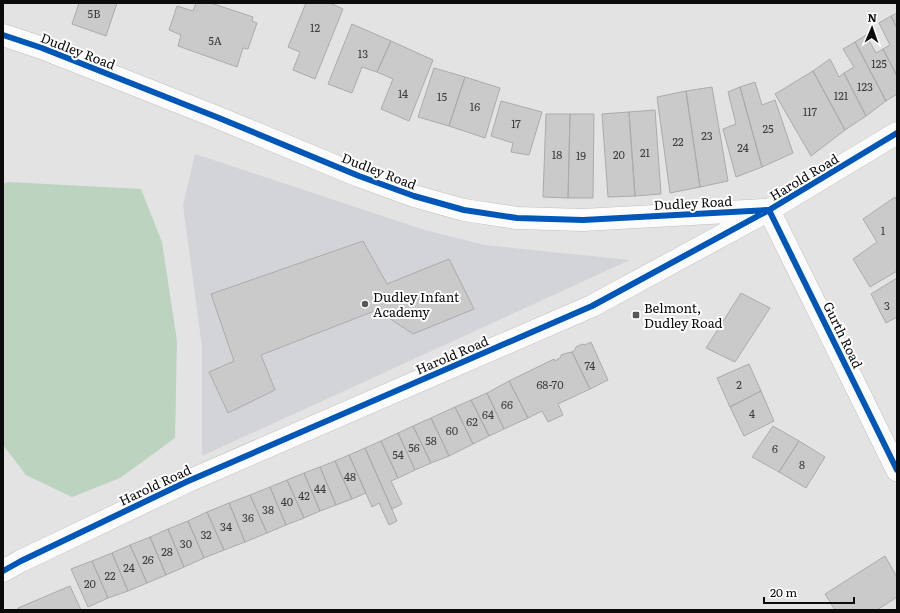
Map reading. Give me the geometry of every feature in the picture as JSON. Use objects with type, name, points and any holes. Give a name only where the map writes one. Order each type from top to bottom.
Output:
[{"type":"street","name":"Dudley Road","points":[[3,35],[42,48],[359,176],[414,196],[464,210],[517,218],[583,220],[769,210]]},
{"type":"street","name":"Harold Road","points":[[3,571],[186,482],[592,306],[769,210],[897,133]]},
{"type":"street","name":"Gurth Road","points":[[769,210],[897,470]]},
{"type":"shaded area","name":"Dudley Infant Academy","points":[[195,154],[425,230],[485,245],[630,260],[202,456],[202,347],[183,205]]},
{"type":"green space","points":[[8,182],[141,189],[162,242],[177,341],[175,438],[120,478],[72,497],[26,475],[3,445],[3,184]]},
{"type":"building","points":[[79,3],[117,3],[106,36],[72,24]]},
{"type":"building","points":[[196,3],[211,3],[253,17],[252,21],[257,23],[248,49],[243,48],[237,67],[178,46],[181,35],[169,30],[177,6],[193,11]]},
{"type":"building","points":[[306,3],[330,3],[343,9],[315,79],[293,70],[300,52],[288,47]]},
{"type":"building","points":[[897,13],[897,28],[891,16]]},
{"type":"building","points":[[891,16],[897,28],[897,76],[883,49],[890,45],[879,23]]},
{"type":"building","points":[[352,24],[391,41],[377,72],[362,67],[352,93],[328,84]]},
{"type":"building","points":[[866,35],[876,53],[883,49],[897,76],[897,94],[886,101],[855,42]]},
{"type":"building","points":[[391,41],[433,60],[409,121],[381,109],[393,79],[377,72]]},
{"type":"building","points":[[855,42],[886,101],[866,116],[844,73],[854,67],[843,49]]},
{"type":"building","points":[[830,59],[839,77],[844,73],[866,116],[845,130],[813,71]]},
{"type":"building","points":[[434,68],[465,77],[449,126],[418,117]]},
{"type":"building","points":[[813,71],[845,130],[811,156],[775,94]]},
{"type":"building","points":[[465,77],[500,88],[485,138],[449,126]]},
{"type":"building","points":[[755,82],[762,105],[775,100],[793,153],[762,167],[740,87]]},
{"type":"building","points":[[712,87],[728,181],[700,187],[686,91]]},
{"type":"building","points":[[740,87],[762,167],[736,177],[723,129],[736,124],[728,92]]},
{"type":"building","points":[[686,91],[700,187],[670,193],[657,97]]},
{"type":"building","points":[[501,101],[542,112],[529,155],[511,152],[513,143],[491,136]]},
{"type":"building","points":[[655,110],[661,194],[635,196],[629,112]]},
{"type":"building","points":[[629,112],[635,196],[608,197],[602,114]]},
{"type":"building","points":[[546,114],[570,114],[568,198],[543,197]]},
{"type":"building","points":[[570,114],[594,114],[593,198],[568,198]]},
{"type":"building","points":[[895,197],[897,201],[897,271],[870,287],[853,259],[877,242],[863,219]]},
{"type":"building","points":[[363,241],[387,284],[449,259],[474,309],[413,334],[377,310],[261,355],[275,390],[228,413],[209,372],[234,361],[211,294]]},
{"type":"building","points":[[897,278],[897,317],[886,323],[871,294]]},
{"type":"building","points":[[741,293],[770,308],[735,362],[706,348]]},
{"type":"building","points":[[591,342],[608,380],[590,389],[572,352],[576,347]]},
{"type":"building","points":[[572,352],[590,389],[558,404],[563,415],[548,422],[542,411],[528,418],[509,381],[554,359],[555,361],[561,357],[561,355]]},
{"type":"building","points":[[749,364],[761,391],[730,407],[717,378]]},
{"type":"building","points":[[509,381],[528,418],[504,429],[487,393]]},
{"type":"building","points":[[761,391],[774,421],[744,436],[730,407]]},
{"type":"building","points":[[487,393],[504,429],[489,436],[471,400]]},
{"type":"building","points":[[471,400],[489,436],[473,444],[455,407]]},
{"type":"building","points":[[455,407],[473,444],[449,456],[431,418]]},
{"type":"building","points":[[431,418],[449,456],[431,463],[413,426]]},
{"type":"building","points":[[413,426],[431,463],[415,470],[398,433]]},
{"type":"building","points":[[773,426],[799,441],[779,472],[752,457]]},
{"type":"building","points":[[398,433],[415,470],[398,478],[381,441]]},
{"type":"building","points":[[381,441],[398,478],[391,481],[402,504],[392,509],[365,448]]},
{"type":"building","points":[[799,441],[825,457],[806,488],[779,472]]},
{"type":"building","points":[[365,448],[397,521],[389,525],[379,503],[372,507],[349,455]]},
{"type":"building","points":[[349,455],[366,493],[352,499],[335,461]]},
{"type":"building","points":[[335,461],[352,499],[336,505],[320,467]]},
{"type":"building","points":[[320,467],[336,505],[320,511],[304,473]]},
{"type":"building","points":[[304,473],[320,511],[304,518],[287,480]]},
{"type":"building","points":[[287,480],[304,518],[286,525],[270,487]]},
{"type":"building","points":[[270,487],[286,525],[267,533],[250,495]]},
{"type":"building","points":[[250,495],[267,533],[245,542],[229,503]]},
{"type":"building","points":[[229,503],[245,542],[224,550],[207,512]]},
{"type":"building","points":[[207,512],[224,550],[204,558],[188,521]]},
{"type":"building","points":[[188,521],[204,558],[184,567],[168,529]]},
{"type":"building","points":[[168,529],[184,567],[166,575],[150,537]]},
{"type":"building","points":[[150,537],[166,575],[147,583],[130,545]]},
{"type":"building","points":[[130,545],[147,583],[128,591],[112,553]]},
{"type":"building","points":[[112,553],[128,591],[108,598],[92,561]]},
{"type":"building","points":[[885,556],[897,577],[897,597],[877,610],[835,610],[825,594]]},
{"type":"building","points":[[92,561],[108,598],[88,607],[71,569]]},
{"type":"building","points":[[70,586],[81,610],[18,610],[18,608]]},
{"type":"cycle path","points":[[3,35],[42,48],[219,118],[359,176],[414,196],[464,210],[517,218],[583,220],[767,210]]},
{"type":"cycle path","points":[[3,571],[186,482],[592,306],[769,210],[897,133]]},
{"type":"cycle path","points":[[769,210],[897,470]]},
{"type":"place","name":"Dudley Infant Academy","points":[[365,304]]},
{"type":"place","name":"Belmont, Dudley Road","points":[[636,315]]}]
